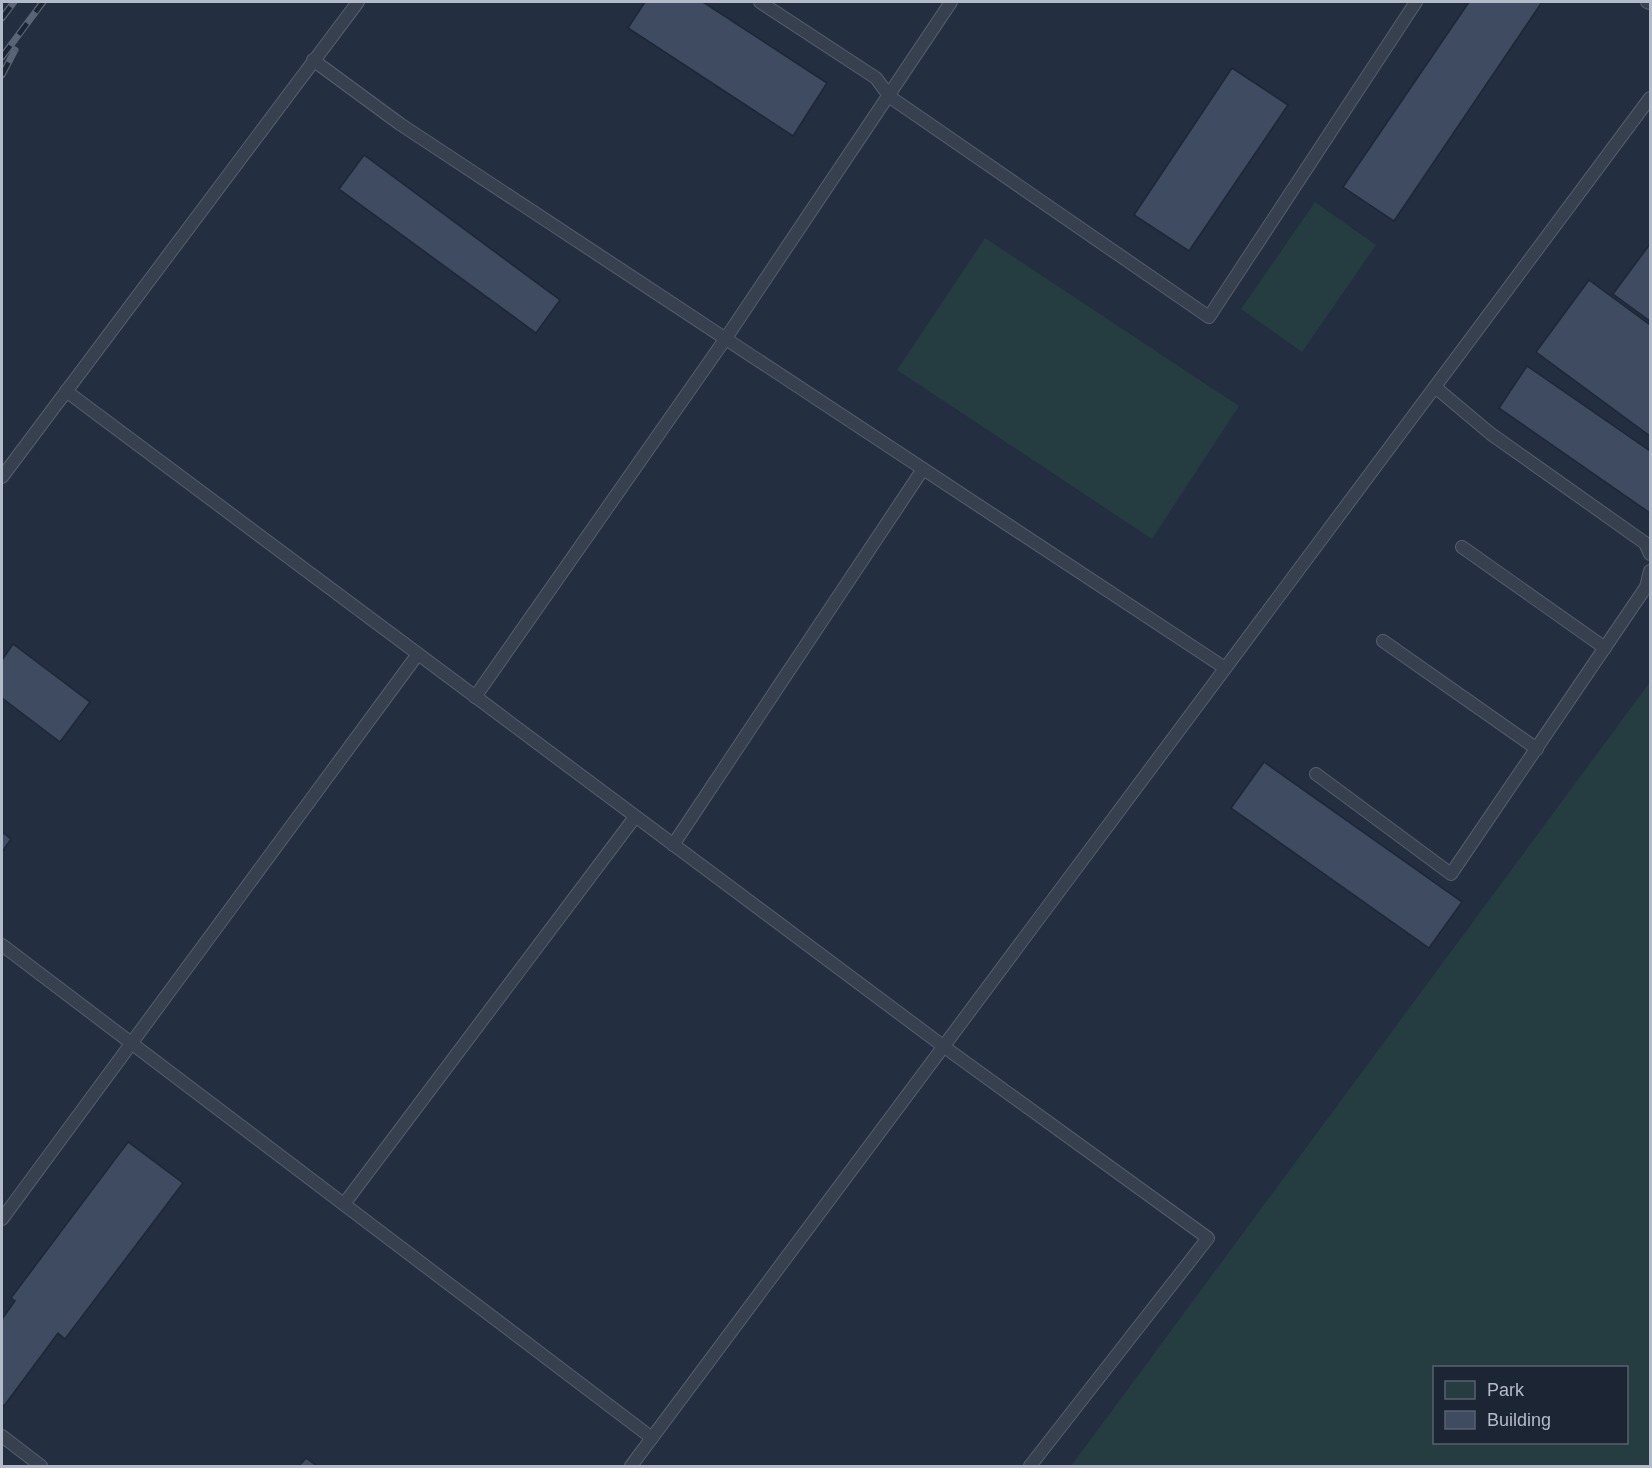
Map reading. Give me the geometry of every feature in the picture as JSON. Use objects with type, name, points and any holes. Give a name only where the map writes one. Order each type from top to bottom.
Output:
[{"type":"lane","points":[[2,477],[312,60],[358,2]]},
{"type":"lane","points":[[760,2],[876,78],[890,97],[1209,317],[1416,2]]},
{"type":"lane","points":[[475,697],[726,338],[890,97],[951,2]]},
{"type":"lane","points":[[312,60],[400,124],[1225,668]]},
{"type":"lane","points":[[631,1467],[1435,387],[1646,112],[1650,98]]},
{"type":"lane","points":[[1435,387],[1491,434],[1645,543],[1650,554]]},
{"type":"lane","points":[[66,390],[943,1047],[1208,1238],[1030,1467]]},
{"type":"lane","points":[[673,845],[923,469]]},
{"type":"lane","points":[[1462,547],[1605,648]]},
{"type":"lane","points":[[1316,774],[1451,874],[1646,587],[1650,571]]},
{"type":"lane","points":[[1383,641],[1537,748]]},
{"type":"lane","points":[[2,1220],[418,654]]},
{"type":"lane","points":[[344,1204],[636,817]]},
{"type":"lane","points":[[2,945],[652,1438]]},
{"type":"lane","points":[[2,1436],[41,1467]]},
{"type":"green space","points":[[1315,202],[1376,245],[1302,352],[1241,309]]},
{"type":"green space","points":[[985,238],[1239,406],[1152,539],[897,370]]},
{"type":"green space","points":[[1650,682],[1650,1466],[1071,1466]]},
{"type":"building","points":[[645,2],[703,2],[827,83],[793,136],[628,28]]},
{"type":"building","points":[[1469,2],[1542,2],[1394,221],[1343,187]]},
{"type":"building","points":[[1232,68],[1288,105],[1189,251],[1134,215]]},
{"type":"building","points":[[364,155],[560,300],[536,333],[339,189]]},
{"type":"building","points":[[1650,244],[1650,321],[1613,294]]},
{"type":"building","points":[[1589,280],[1650,325],[1650,436],[1536,352]]},
{"type":"building","points":[[1527,366],[1650,451],[1650,513],[1499,408]]},
{"type":"building","points":[[13,644],[90,702],[60,742],[2,698],[2,660]]},
{"type":"building","points":[[1264,762],[1462,902],[1429,948],[1231,808]]},
{"type":"building","points":[[2,832],[11,839],[2,852]]},
{"type":"building","points":[[128,1142],[183,1183],[65,1339],[58,1333],[4,1406],[2,1404],[2,1319],[15,1301],[11,1298]]},
{"type":"building","points":[[306,1458],[317,1466],[299,1466]]},
{"type":"railway","points":[[2,18],[14,2]]},
{"type":"railway","points":[[2,57],[43,2]]},
{"type":"railway","points":[[2,75],[15,50]]}]
